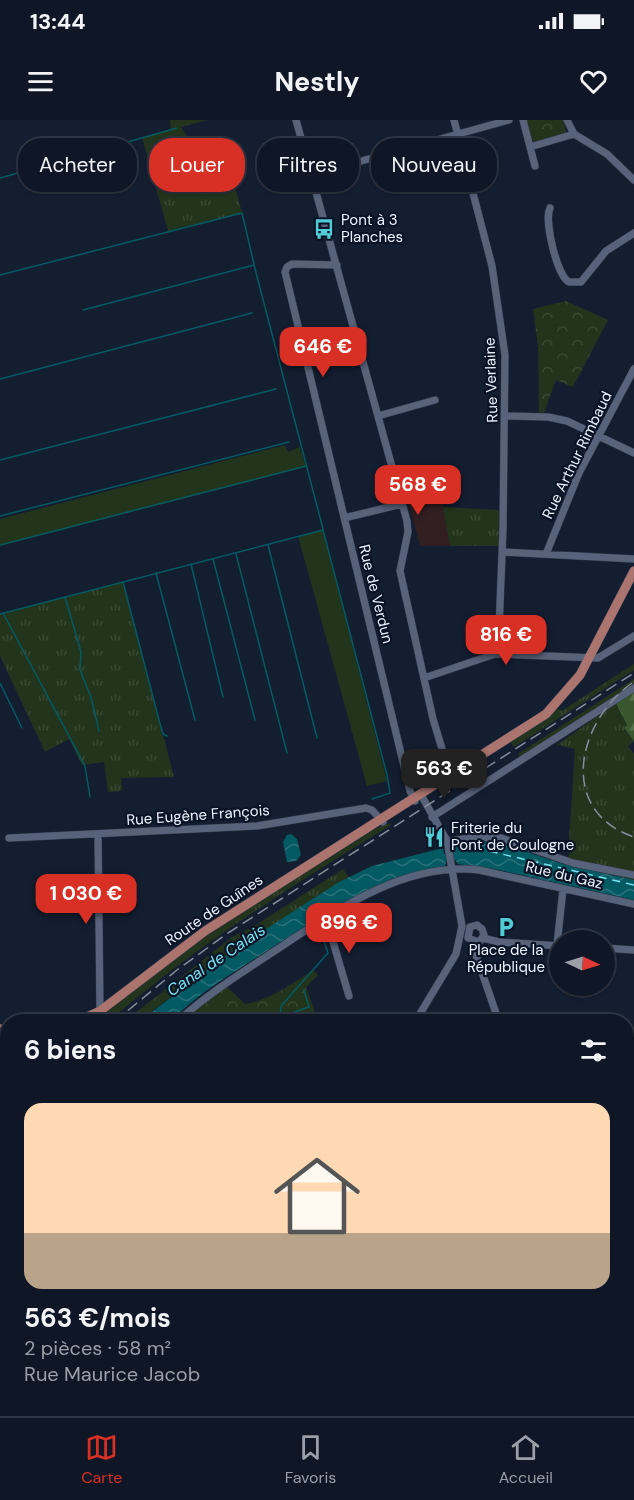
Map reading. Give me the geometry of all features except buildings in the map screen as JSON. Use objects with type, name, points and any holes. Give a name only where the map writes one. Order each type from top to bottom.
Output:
[{"type":"main road","points":[[418,797],[549,711],[571,687],[589,658],[634,571]]},
{"type":"main road","points":[[418,797],[463,772],[479,757]]},
{"type":"main road","name":"Route de Guînes","points":[[93,1014],[205,932],[418,797]]},
{"type":"street","points":[[296,120],[301,138]]},
{"type":"street","name":"Rue Verlaine","points":[[454,120],[478,210],[500,309],[506,362],[503,552],[498,654]]},
{"type":"street","points":[[359,162],[509,120]]},
{"type":"street","points":[[523,120],[535,166]]},
{"type":"street","points":[[567,120],[574,134],[607,154],[634,180]]},
{"type":"street","points":[[530,147],[574,134]]},
{"type":"street","points":[[316,192],[402,504],[408,532],[399,568],[424,678],[450,775]]},
{"type":"street","points":[[550,208],[547,224],[562,278],[569,282],[581,282],[610,248],[634,233]]},
{"type":"street","name":"Rue de Verdun","points":[[337,265],[292,264],[285,272],[344,518],[418,797],[446,844],[462,914]]},
{"type":"street","name":"Rue Arthur Rimbaud","points":[[546,554],[570,494],[634,369]]},
{"type":"street","points":[[378,416],[435,400]]},
{"type":"street","points":[[506,416],[558,419],[599,435],[634,453]]},
{"type":"street","points":[[344,518],[402,504]]},
{"type":"street","points":[[503,552],[634,559]]},
{"type":"street","points":[[424,678],[498,654],[600,658],[634,636]]},
{"type":"street","points":[[432,817],[634,688]]},
{"type":"street","name":"Rue Eugène François","points":[[9,838],[257,826],[366,808],[372,810],[382,820]]},
{"type":"street","points":[[98,835],[100,1011]]},
{"type":"street","points":[[446,844],[480,836],[501,838],[573,863],[634,874]]},
{"type":"street","name":"Rue du Gaz","points":[[188,1014],[247,969],[326,918],[390,885],[452,867],[479,870],[634,904]]},
{"type":"street","points":[[559,930],[563,889]]},
{"type":"street","points":[[462,914],[469,930],[470,940],[549,946]]},
{"type":"street","points":[[456,954],[462,935],[462,914]]},
{"type":"street","points":[[326,918],[349,996]]},
{"type":"street","points":[[469,930],[482,928],[476,955],[496,1014]]},
{"type":"street","points":[[420,1014],[469,930]]},
{"type":"street","points":[[615,949],[634,950]]},
{"type":"shaded area","points":[[438,468],[445,496],[443,503],[450,546],[420,546],[402,479]]},
{"type":"green space","points":[[170,120],[208,120],[181,127],[188,138],[149,138],[149,162],[142,137],[171,130]]},
{"type":"green space","points":[[525,120],[563,120],[567,134],[535,142],[530,138]]},
{"type":"green space","points":[[535,120],[558,120],[559,132],[535,136],[530,128]]},
{"type":"green space","points":[[157,192],[237,192],[242,213],[168,231]]},
{"type":"green space","points":[[566,301],[608,320],[573,387],[556,380],[544,413],[539,412],[538,346],[533,309]]},
{"type":"green space","points":[[285,445],[288,452],[300,447],[306,467],[0,546],[0,519]]},
{"type":"green space","points":[[443,507],[499,510],[499,546],[450,546]]},
{"type":"green space","points":[[323,530],[387,781],[367,786],[298,536]]},
{"type":"green space","points":[[123,582],[174,777],[121,778],[122,791],[108,792],[104,762],[82,765],[69,739],[45,752],[0,656],[0,614]]},
{"type":"green space","points":[[634,664],[634,670],[514,747],[510,741],[557,709],[563,710]]},
{"type":"green space","points":[[634,679],[634,684],[520,757],[518,754]]},
{"type":"green space","points":[[634,692],[634,741],[624,728],[627,725],[616,703]]},
{"type":"green space","points":[[616,703],[627,725],[624,729],[634,741],[628,746],[634,754],[634,880],[566,865],[573,842],[569,840],[575,749],[557,745]]},
{"type":"green space","points":[[389,823],[391,825],[211,942],[118,1014],[98,1014],[185,949],[373,830]]},
{"type":"green space","points":[[343,869],[349,877],[229,953],[148,1014],[134,1014],[232,937],[253,927]]},
{"type":"green space","points":[[313,970],[318,975],[306,987],[316,1014],[191,1014],[226,986],[245,1004],[272,995]]},
{"type":"water","points":[[291,834],[297,839],[301,855],[296,861],[287,862],[283,842],[287,835]]},
{"type":"water","points":[[475,841],[497,842],[566,865],[634,880],[634,900],[494,869],[458,864],[455,860],[446,862],[445,866],[419,872],[373,888],[333,909],[218,982],[178,1014],[149,1014],[229,953],[339,882],[372,866],[443,848],[444,854],[453,852],[454,845]]},
{"type":"waterway","points":[[0,178],[177,128]]},
{"type":"waterway","points":[[0,275],[242,213],[254,264]]},
{"type":"waterway","points":[[83,310],[254,265],[323,529]]},
{"type":"waterway","points":[[0,379],[252,313]]},
{"type":"waterway","points":[[0,460],[276,389]]},
{"type":"waterway","points":[[0,516],[289,442]]},
{"type":"waterway","points":[[0,545],[306,466]]},
{"type":"waterway","points":[[0,614],[323,530],[387,775],[390,793],[372,799]]},
{"type":"waterway","points":[[268,545],[317,738]]},
{"type":"waterway","points":[[236,554],[287,753]]},
{"type":"waterway","points":[[213,559],[255,720]]},
{"type":"waterway","points":[[191,564],[223,697]]},
{"type":"waterway","points":[[156,573],[195,720]]},
{"type":"waterway","points":[[123,582],[159,720],[163,734],[167,736]]},
{"type":"waterway","points":[[65,597],[81,652],[80,670],[91,697],[99,731]]},
{"type":"waterway","points":[[3,613],[85,766],[90,797]]},
{"type":"waterway","points":[[0,683],[22,728]]},
{"type":"waterway","points":[[280,1014],[281,1006],[328,953],[319,927]]},
{"type":"waterway","points":[[289,1014],[309,1007],[304,990]]},
{"type":"ferry route","points":[[476,848],[634,885]]},
{"type":"railway","points":[[124,1014],[177,970],[228,933],[634,673]]},
{"type":"railway","points":[[632,683],[613,700],[598,720],[588,742],[583,765],[585,787],[593,807],[610,825],[634,837]]},
{"type":"place","name":"Pont à 3 Planches","points":[[324,229]]},
{"type":"place","name":"Friterie du Pont de Coulogne","points":[[434,837]]},
{"type":"place","name":"Place de la République","points":[[506,927]]},
{"type":"water label","name":"Canal de Calais","points":[[216,960]]}]
